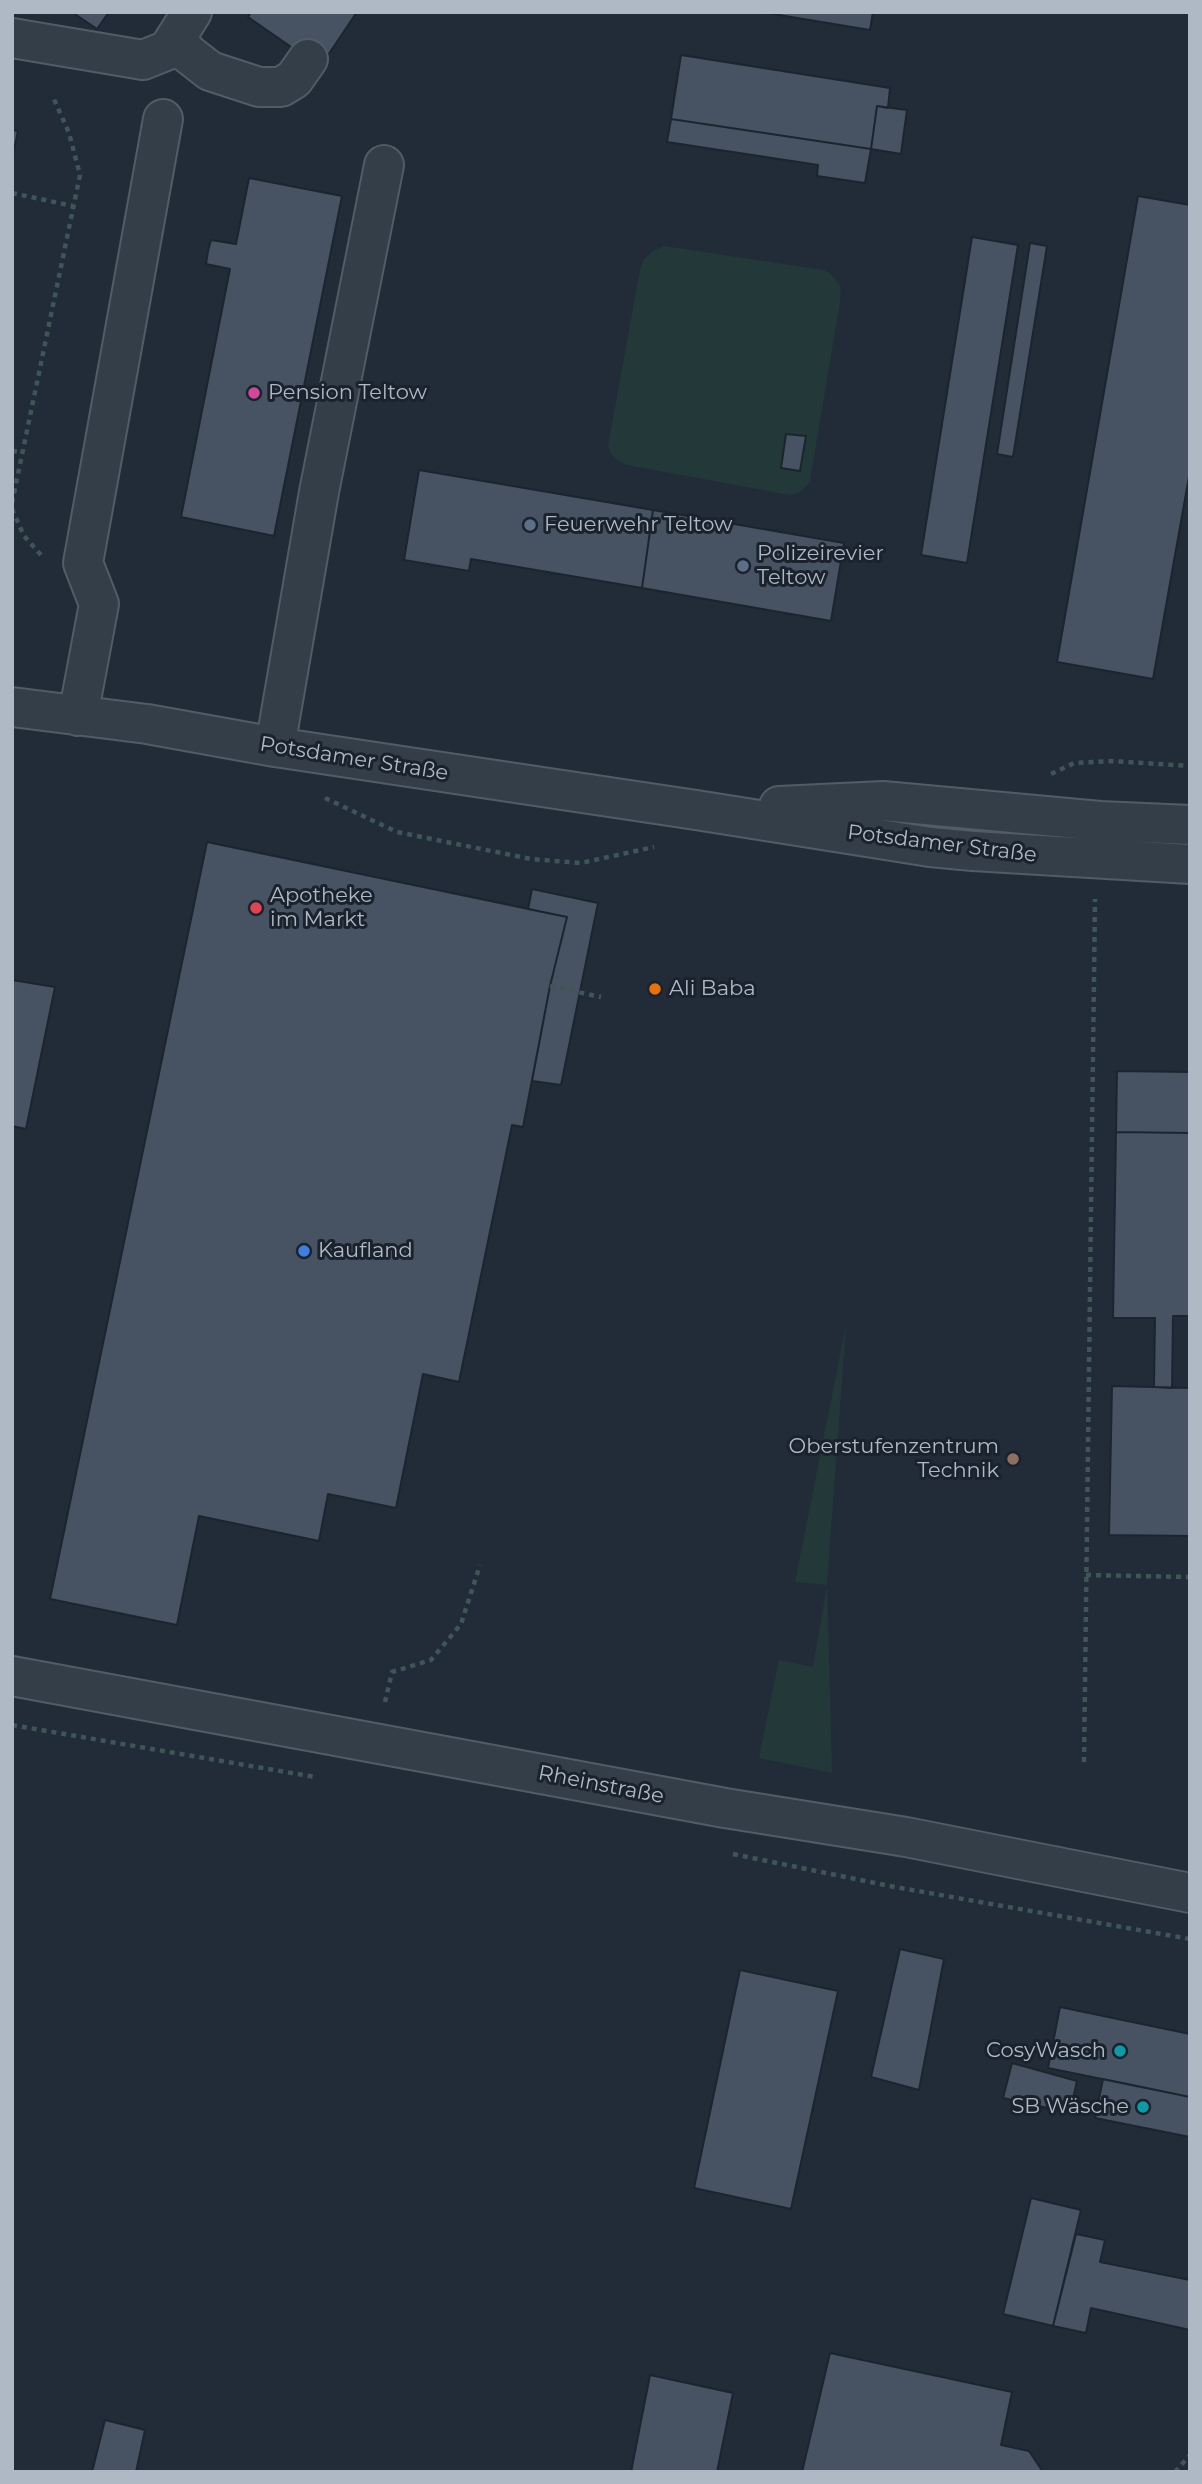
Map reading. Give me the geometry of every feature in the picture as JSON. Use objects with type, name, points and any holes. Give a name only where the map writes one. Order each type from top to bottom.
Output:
[{"type":"street","points":[[12,38],[143,60],[168,50],[184,25]]},
{"type":"street","points":[[184,25],[187,53],[210,71],[259,87],[281,86],[294,79],[309,59]]},
{"type":"street","points":[[78,716],[99,604],[83,563],[163,119]]},
{"type":"street","points":[[275,747],[319,492],[384,165]]},
{"type":"street","name":"Potsdamer Straße","points":[[12,707],[147,724],[275,747],[930,847],[1190,864]]},
{"type":"street","name":"Potsdamer Straße","points":[[696,810],[883,801],[1100,821],[1190,825]]},
{"type":"street","name":"Rheinstraße","points":[[12,1676],[725,1808],[906,1837],[1190,1893]]},
{"type":"path","points":[[53,97],[69,132],[80,175],[12,506],[24,536],[43,558],[83,563]]},
{"type":"path","points":[[12,193],[73,206]]},
{"type":"path","points":[[12,450],[23,452]]},
{"type":"path","points":[[1049,775],[1074,763],[1111,761],[1190,766]]},
{"type":"path","points":[[1084,1762],[1096,859]]},
{"type":"path","points":[[550,986],[601,997]]},
{"type":"path","points":[[375,1743],[392,1672],[431,1660],[461,1624],[480,1565]]},
{"type":"path","points":[[1086,1575],[1190,1577]]},
{"type":"path","points":[[12,1726],[323,1779]]},
{"type":"path","points":[[731,1854],[895,1887],[1190,1939]]},
{"type":"path","points":[[1175,2472],[1190,2455]]},
{"type":"green space","points":[[664,246],[824,270],[831,274],[841,287],[810,482],[801,492],[790,495],[627,465],[611,454],[608,446],[640,270],[644,259]]},
{"type":"green space","points":[[846,1325],[827,1585],[795,1582]]},
{"type":"green space","points":[[827,1585],[832,1773],[759,1758],[779,1660],[813,1667]]},
{"type":"building","points":[[72,12],[109,12],[97,29]]},
{"type":"building","points":[[251,12],[357,12],[320,67],[248,17]]},
{"type":"building","points":[[761,12],[873,12],[870,30]]},
{"type":"building","points":[[681,55],[890,88],[888,108],[877,106],[871,149],[671,119]]},
{"type":"building","points":[[877,106],[907,110],[901,154],[871,149]]},
{"type":"building","points":[[671,119],[871,149],[865,183],[817,176],[818,165],[667,142]]},
{"type":"building","points":[[12,130],[18,131],[12,160]]},
{"type":"building","name":"Pension Teltow","points":[[249,178],[342,196],[274,536],[181,517],[230,269],[206,264],[208,251],[211,240],[236,244]]},
{"type":"building","points":[[1138,196],[1190,205],[1190,471],[1153,679],[1057,662]]},
{"type":"building","points":[[972,237],[1018,245],[967,563],[921,555]]},
{"type":"building","points":[[1030,243],[1047,246],[1013,457],[997,454]]},
{"type":"building","points":[[786,434],[806,436],[800,471],[781,468]]},
{"type":"building","name":"Feuerwehr Teltow","points":[[419,470],[653,510],[642,588],[471,559],[469,571],[404,560]]},
{"type":"building","name":"Polizeirevier Teltow","points":[[653,510],[844,543],[831,621],[642,588]]},
{"type":"building","name":"Kaufland","points":[[207,842],[567,917],[550,986],[523,1127],[512,1125],[459,1382],[423,1374],[396,1508],[328,1494],[319,1541],[199,1516],[177,1625],[50,1599]]},
{"type":"building","points":[[532,889],[598,903],[561,1085],[532,1081],[550,986],[567,917],[528,909]]},
{"type":"building","points":[[12,980],[55,987],[26,1129],[12,1126]]},
{"type":"building","points":[[1117,1071],[1190,1072],[1190,1133],[1116,1132]]},
{"type":"building","points":[[1116,1132],[1190,1133],[1190,1316],[1173,1316],[1172,1388],[1154,1387],[1155,1318],[1113,1318]]},
{"type":"building","points":[[1112,1386],[1190,1388],[1190,1536],[1109,1535]]},
{"type":"building","points":[[900,1949],[944,1959],[919,2090],[871,2077]]},
{"type":"building","points":[[740,1970],[838,1991],[791,2209],[694,2188]]},
{"type":"building","name":"CosyWasch","points":[[1060,2007],[1190,2034],[1190,2097],[1048,2068]]},
{"type":"building","points":[[1012,2063],[1077,2081],[1070,2113],[1003,2098]]},
{"type":"building","name":"SB Wäsche","points":[[1103,2079],[1190,2097],[1190,2137],[1095,2118]]},
{"type":"building","points":[[1031,2198],[1081,2210],[1053,2326],[1003,2314]]},
{"type":"building","points":[[1076,2234],[1105,2240],[1100,2262],[1190,2280],[1190,2330],[1091,2308],[1086,2333],[1053,2326]]},
{"type":"building","points":[[830,2353],[1012,2392],[1001,2445],[1029,2451],[1043,2472],[802,2472]]},
{"type":"building","points":[[650,2375],[733,2393],[717,2472],[631,2472]]},
{"type":"building","points":[[105,2420],[145,2430],[136,2472],[92,2472]]},
{"type":"place","name":"Pension Teltow","points":[[254,393]]},
{"type":"place","name":"Feuerwehr Teltow","points":[[530,525]]},
{"type":"place","name":"Polizeirevier Teltow","points":[[743,566]]},
{"type":"place","name":"Apotheke im Markt","points":[[256,908]]},
{"type":"place","name":"Ali Baba","points":[[655,989]]},
{"type":"place","name":"Kaufland","points":[[304,1251]]},
{"type":"place","name":"Oberstufenzentrum Technik","points":[[1013,1459]]},
{"type":"place","name":"CosyWasch","points":[[1120,2051]]},
{"type":"place","name":"SB Wäsche","points":[[1143,2107]]}]
